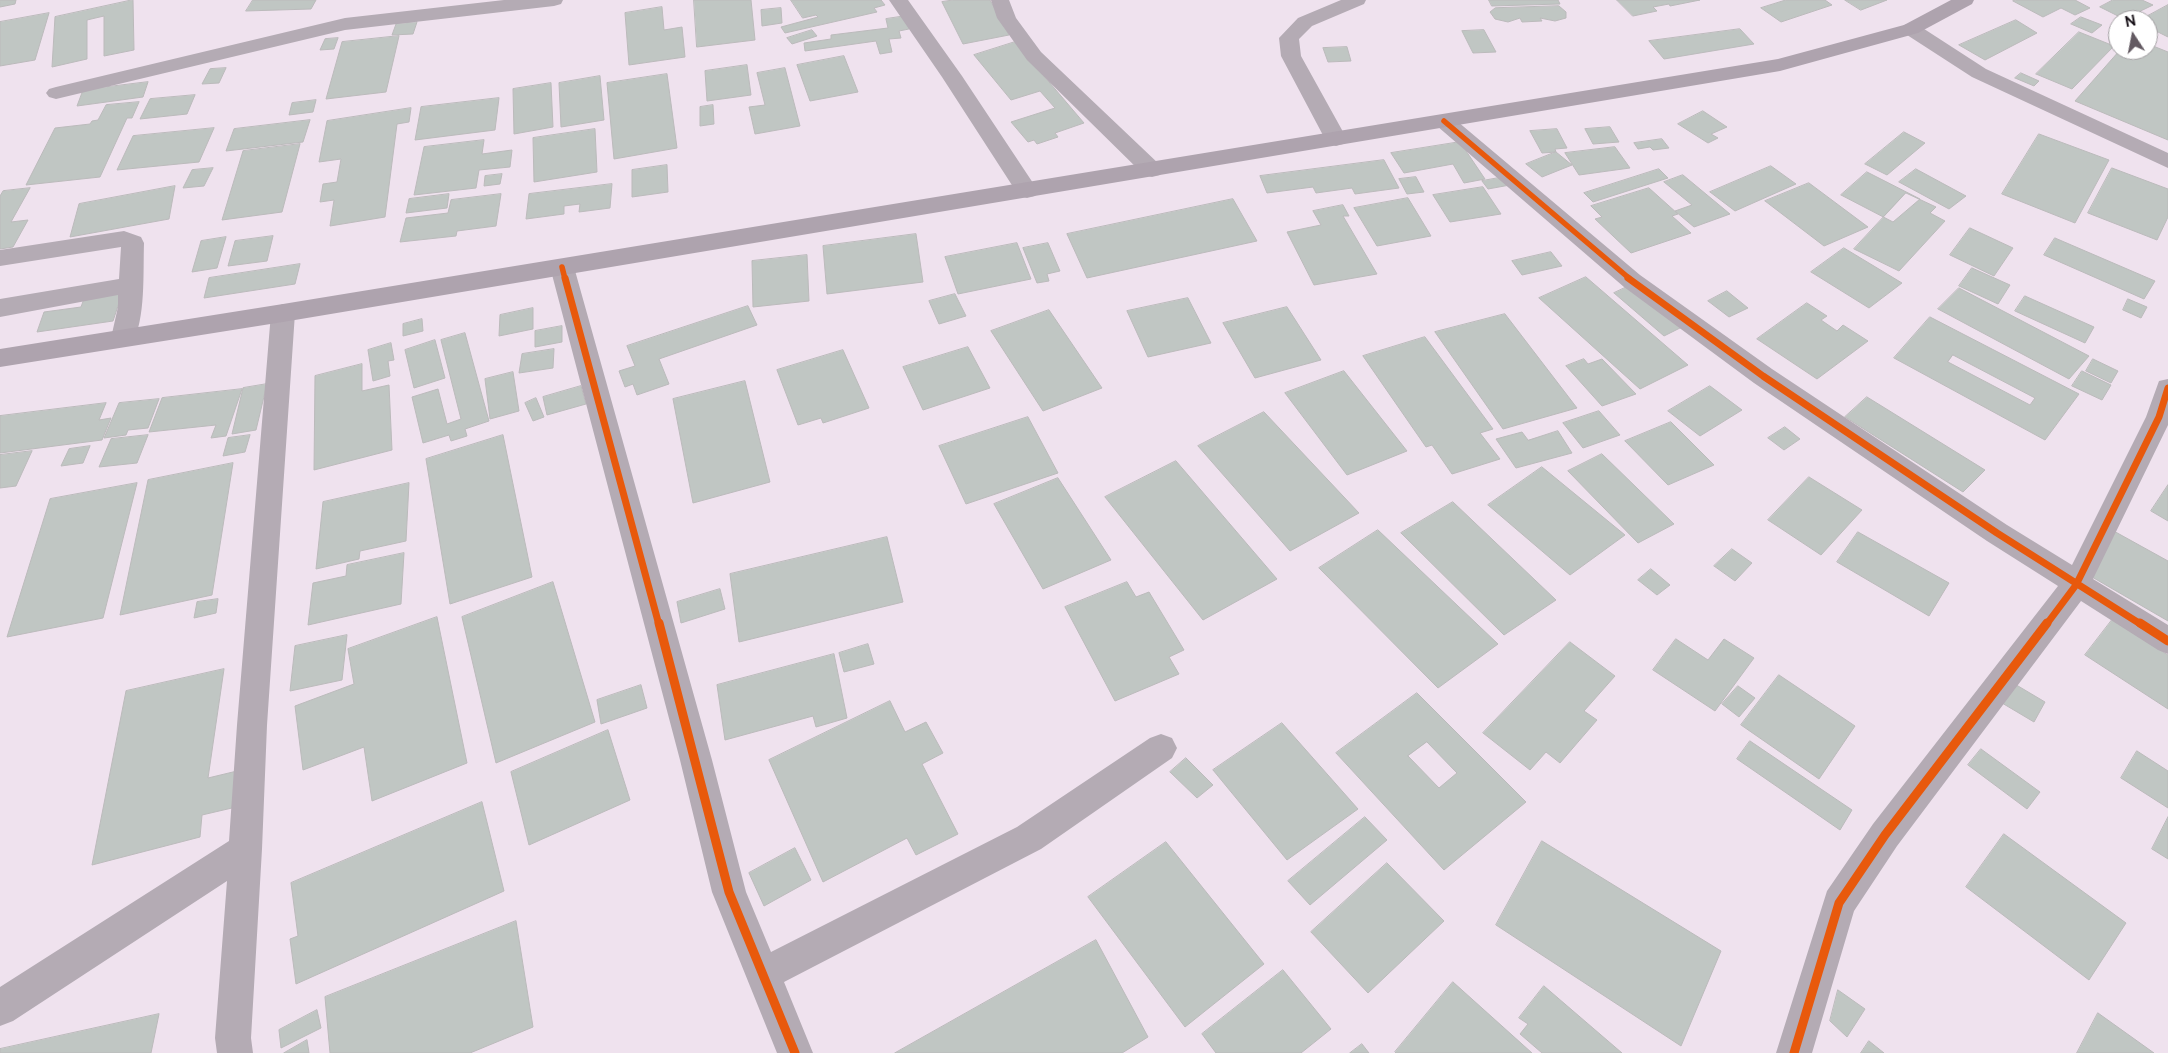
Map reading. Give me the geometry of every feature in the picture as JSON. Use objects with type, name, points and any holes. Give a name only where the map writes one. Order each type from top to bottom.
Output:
[{"type":"main road","points":[[0,358],[283,314],[1780,65],[1911,29],[1965,0]]},
{"type":"street","points":[[56,93],[347,16],[554,0]]},
{"type":"street","points":[[898,0],[952,76],[1027,191]]},
{"type":"street","points":[[1000,0],[1007,18],[1034,56],[1152,170]]},
{"type":"street","points":[[1336,139],[1291,56],[1289,38],[1305,22],[1357,0]]},
{"type":"street","points":[[1911,29],[1979,73],[2168,160]]},
{"type":"street","points":[[1444,121],[1632,281],[1763,376],[2076,585],[2168,641]]},
{"type":"street","points":[[0,258],[124,239],[133,243],[130,307],[123,338]]},
{"type":"street","points":[[562,267],[696,760],[728,892],[795,1053]]},
{"type":"street","points":[[0,308],[130,285]]},
{"type":"street","points":[[235,1053],[233,1038],[252,725],[283,314]]},
{"type":"street","points":[[1794,1053],[1839,903],[1885,835],[2076,585],[2159,417],[2168,388]]},
{"type":"street","points":[[762,975],[1029,838],[1161,748]]},
{"type":"street","points":[[0,1008],[246,848]]},
{"type":"building","points":[[0,0],[16,0],[15,4],[0,7]]},
{"type":"building","points":[[133,0],[134,50],[104,56],[104,16],[87,20],[87,59],[52,67],[55,17]]},
{"type":"building","points":[[253,0],[316,0],[311,9],[246,11]]},
{"type":"building","points":[[694,0],[751,0],[755,40],[697,47]]},
{"type":"building","points":[[791,0],[881,0],[885,5],[874,8],[877,12],[785,33],[781,27],[818,17],[816,15],[803,18]]},
{"type":"building","points":[[953,0],[990,0],[1009,35],[963,44],[942,2]]},
{"type":"building","points":[[1489,0],[1558,0],[1560,4],[1492,6]]},
{"type":"building","points":[[1617,0],[1700,0],[1670,6],[1669,4],[1653,7],[1657,11],[1633,16]]},
{"type":"building","points":[[1786,0],[1825,0],[1832,5],[1781,22],[1761,8]]},
{"type":"building","points":[[1845,0],[1887,0],[1861,10]]},
{"type":"building","points":[[2075,0],[2090,8],[2075,15],[2061,8],[2043,17],[2013,1]]},
{"type":"building","points":[[2113,0],[2142,0],[2153,5],[2143,10],[2108,11],[2100,7]]},
{"type":"building","points":[[2168,5],[2168,37],[2158,32],[2158,10]]},
{"type":"building","points":[[1559,6],[1566,12],[1566,18],[1555,21],[1540,18],[1542,21],[1522,22],[1520,18],[1508,22],[1495,19],[1490,12],[1495,8]]},
{"type":"building","points":[[662,7],[664,30],[682,27],[685,57],[629,65],[625,13]]},
{"type":"building","points":[[781,8],[782,23],[762,26],[761,10]]},
{"type":"building","points":[[49,13],[35,60],[0,66],[0,22]]},
{"type":"building","points":[[906,16],[909,29],[899,31],[901,38],[889,39],[892,52],[880,54],[876,41],[805,51],[804,43],[831,39],[831,35],[888,28],[886,19]]},
{"type":"building","points":[[2081,17],[2102,25],[2092,33],[2071,24]]},
{"type":"building","points":[[2016,20],[2037,33],[1985,60],[1959,45]]},
{"type":"building","points":[[417,22],[413,34],[392,35],[396,24]]},
{"type":"building","points":[[1740,29],[1754,44],[1664,59],[1649,41]]},
{"type":"building","points":[[812,30],[817,36],[792,44],[787,38]]},
{"type":"building","points":[[1484,30],[1496,52],[1473,53],[1462,31]]},
{"type":"building","points":[[2079,32],[2108,44],[2108,52],[2072,89],[2036,74]]},
{"type":"building","points":[[399,36],[386,92],[326,99],[342,42]]},
{"type":"building","points":[[338,38],[334,49],[320,50],[325,39]]},
{"type":"building","points":[[1015,42],[1084,123],[1055,133],[1058,137],[1037,144],[1034,140],[1028,142],[1011,122],[1055,108],[1040,91],[1011,100],[974,55]]},
{"type":"building","points":[[1347,47],[1351,61],[1328,62],[1323,48]]},
{"type":"building","points":[[2158,48],[2168,52],[2168,140],[2075,101],[2111,60],[2158,60]]},
{"type":"building","points":[[844,56],[858,92],[810,101],[797,65]]},
{"type":"building","points":[[747,65],[751,95],[707,101],[705,71]]},
{"type":"building","points":[[226,68],[219,83],[202,84],[210,69]]},
{"type":"building","points":[[785,68],[800,126],[755,134],[749,107],[765,105],[757,73]]},
{"type":"building","points":[[2021,73],[2039,81],[2034,86],[2015,78]]},
{"type":"building","points":[[667,74],[677,148],[614,159],[607,83]]},
{"type":"building","points":[[600,76],[604,120],[561,127],[559,83]]},
{"type":"building","points":[[148,82],[143,97],[77,106],[83,90]]},
{"type":"building","points":[[551,83],[553,127],[514,134],[513,89]]},
{"type":"building","points":[[195,95],[187,114],[140,119],[150,99]]},
{"type":"building","points":[[499,98],[495,130],[415,140],[421,107]]},
{"type":"building","points":[[316,100],[313,112],[289,115],[292,103]]},
{"type":"building","points":[[139,102],[132,118],[127,118],[100,177],[26,185],[55,128],[90,124],[92,121],[98,120],[106,105]]},
{"type":"building","points":[[713,105],[714,124],[700,126],[700,107]]},
{"type":"building","points":[[411,108],[409,122],[397,124],[385,217],[330,226],[334,200],[320,202],[323,184],[337,182],[341,159],[319,162],[327,121]]},
{"type":"building","points":[[1703,111],[1727,127],[1711,134],[1718,138],[1708,143],[1678,124]]},
{"type":"building","points":[[310,120],[303,142],[226,151],[234,129]]},
{"type":"building","points":[[1610,127],[1619,142],[1593,144],[1585,129]]},
{"type":"building","points":[[214,128],[199,162],[117,170],[133,136]]},
{"type":"building","points":[[595,129],[597,172],[534,182],[533,138]]},
{"type":"building","points":[[1557,129],[1567,148],[1555,149],[1556,152],[1542,153],[1530,131]]},
{"type":"building","points":[[1904,132],[1925,143],[1887,175],[1865,164]]},
{"type":"building","points":[[2039,134],[2109,160],[2075,223],[2002,194]]},
{"type":"building","points":[[1662,139],[1669,148],[1653,150],[1650,147],[1638,149],[1634,143]]},
{"type":"building","points":[[484,140],[482,154],[512,150],[510,167],[479,170],[476,188],[414,195],[424,147]]},
{"type":"building","points":[[1460,142],[1485,179],[1464,183],[1453,164],[1404,173],[1391,153]]},
{"type":"building","points":[[300,144],[282,212],[222,220],[243,151]]},
{"type":"building","points":[[1615,147],[1630,168],[1579,175],[1565,153]]},
{"type":"building","points":[[1556,152],[1572,165],[1542,177],[1526,164]]},
{"type":"building","points":[[1384,160],[1399,188],[1355,194],[1352,188],[1316,193],[1313,187],[1267,193],[1260,176]]},
{"type":"building","points":[[667,165],[668,192],[632,197],[632,170]]},
{"type":"building","points":[[1771,166],[1796,184],[1735,211],[1710,192]]},
{"type":"building","points":[[213,168],[204,186],[183,188],[192,170]]},
{"type":"building","points":[[2112,168],[2168,189],[2168,217],[2157,240],[2088,213]]},
{"type":"building","points":[[1659,169],[1668,178],[1593,202],[1584,193]]},
{"type":"building","points":[[1916,169],[1966,196],[1949,209],[1899,182]]},
{"type":"building","points":[[1867,172],[1920,199],[1893,222],[1841,195]]},
{"type":"building","points":[[502,174],[500,184],[484,186],[485,176]]},
{"type":"building","points":[[1683,175],[1730,214],[1694,227],[1675,211],[1692,205],[1664,182]]},
{"type":"building","points":[[1416,177],[1424,192],[1407,194],[1399,179]]},
{"type":"building","points":[[1504,177],[1510,185],[1488,189],[1482,181]]},
{"type":"building","points":[[1809,183],[1868,227],[1824,246],[1765,201]]},
{"type":"building","points":[[612,184],[610,208],[579,212],[580,204],[564,206],[564,214],[526,219],[529,194]]},
{"type":"building","points":[[175,186],[169,219],[70,237],[79,204]]},
{"type":"building","points":[[1483,187],[1501,214],[1450,222],[1433,195]]},
{"type":"building","points":[[30,188],[11,222],[28,220],[13,247],[0,249],[0,196],[3,191]]},
{"type":"building","points":[[1649,188],[1678,214],[1672,216],[1691,233],[1631,253],[1595,219],[1602,217],[1591,206]]},
{"type":"building","points":[[1906,193],[1936,207],[1930,213],[1945,221],[1899,271],[1854,249]]},
{"type":"building","points":[[449,194],[447,208],[406,213],[409,199]]},
{"type":"building","points":[[501,194],[496,226],[457,231],[456,236],[400,242],[406,218],[448,213],[451,200]]},
{"type":"building","points":[[1408,198],[1431,236],[1377,246],[1354,208]]},
{"type":"building","points":[[1233,199],[1257,241],[1087,278],[1067,234]]},
{"type":"building","points":[[1343,205],[1349,216],[1343,216],[1377,274],[1314,285],[1287,232],[1321,225],[1313,211]]},
{"type":"building","points":[[1970,228],[2013,248],[1994,276],[1950,255]]},
{"type":"building","points":[[916,234],[923,282],[827,294],[823,246]]},
{"type":"building","points":[[273,236],[267,261],[228,266],[235,241]]},
{"type":"building","points":[[226,237],[217,268],[192,272],[201,241]]},
{"type":"building","points":[[2055,238],[2155,281],[2144,299],[2044,255]]},
{"type":"building","points":[[1017,243],[1031,279],[958,294],[945,257]]},
{"type":"building","points":[[1048,243],[1060,271],[1047,274],[1049,281],[1037,283],[1023,248]]},
{"type":"building","points":[[1844,248],[1902,283],[1869,308],[1811,272]]},
{"type":"building","points":[[1551,252],[1562,266],[1522,275],[1512,261]]},
{"type":"building","points":[[807,255],[809,301],[753,307],[752,261]]},
{"type":"building","points":[[300,264],[295,284],[204,298],[209,278]]},
{"type":"building","points":[[1972,268],[2010,285],[1998,304],[1959,286]]},
{"type":"building","points":[[1586,277],[1688,365],[1640,389],[1539,298]]},
{"type":"building","points":[[1631,285],[1682,327],[1664,336],[1614,293]]},
{"type":"building","points":[[1959,288],[2089,356],[2069,379],[1938,309]]},
{"type":"building","points":[[123,291],[113,321],[37,332],[44,312],[81,307],[85,296]]},
{"type":"building","points":[[1727,291],[1748,308],[1729,317],[1708,301]]},
{"type":"building","points":[[955,294],[966,316],[939,324],[929,301]]},
{"type":"building","points":[[2025,296],[2094,327],[2085,343],[2015,311]]},
{"type":"building","points":[[1188,298],[1211,343],[1148,357],[1127,311]]},
{"type":"building","points":[[2128,299],[2147,307],[2141,318],[2123,310]]},
{"type":"building","points":[[1807,303],[1827,316],[1821,320],[1837,331],[1843,325],[1868,341],[1817,379],[1757,339]]},
{"type":"building","points":[[748,306],[757,325],[659,359],[669,384],[637,395],[633,384],[625,387],[619,371],[635,366],[627,346]]},
{"type":"building","points":[[1287,307],[1321,360],[1255,378],[1223,323]]},
{"type":"building","points":[[533,308],[533,329],[499,336],[500,315]]},
{"type":"building","points":[[1049,310],[1102,388],[1043,411],[991,331]]},
{"type":"building","points":[[1505,314],[1577,408],[1503,429],[1435,332]]},
{"type":"building","points":[[1930,317],[2079,394],[2045,440],[1894,358]],"holes":[[[1953,355],[2035,398],[2030,405],[1948,362]]]},
{"type":"building","points":[[422,319],[423,331],[403,336],[403,324]]},
{"type":"building","points":[[562,326],[562,342],[535,347],[535,331]]},
{"type":"building","points":[[465,333],[489,421],[465,429],[467,436],[451,441],[449,435],[423,443],[412,397],[438,389],[447,424],[461,419],[441,340]]},
{"type":"building","points":[[1425,337],[1493,429],[1480,433],[1500,459],[1452,474],[1432,445],[1426,447],[1363,356]]},
{"type":"building","points":[[435,340],[445,378],[414,388],[405,350]]},
{"type":"building","points":[[391,343],[394,360],[388,361],[390,376],[373,381],[368,350]]},
{"type":"building","points":[[968,347],[990,388],[923,410],[903,367]]},
{"type":"building","points":[[554,349],[553,368],[519,373],[522,354]]},
{"type":"building","points":[[843,350],[869,408],[823,423],[821,418],[798,425],[777,370]]},
{"type":"building","points":[[1584,359],[1588,364],[1602,359],[1636,394],[1602,406],[1566,366]]},
{"type":"building","points":[[2093,359],[2118,371],[2111,383],[2086,371]]},
{"type":"building","points":[[362,364],[362,391],[389,385],[392,450],[314,470],[315,376]]},
{"type":"building","points":[[1344,371],[1407,451],[1347,475],[1285,393]]},
{"type":"building","points":[[2082,371],[2111,385],[2102,400],[2072,386]]},
{"type":"building","points":[[513,372],[519,411],[490,419],[485,379]]},
{"type":"building","points":[[745,381],[770,482],[693,503],[673,399]]},
{"type":"building","points":[[267,384],[256,430],[232,434],[243,388]]},
{"type":"building","points":[[581,386],[586,404],[547,415],[543,397]]},
{"type":"building","points":[[1710,386],[1742,410],[1700,436],[1668,411]]},
{"type":"building","points":[[242,389],[226,436],[211,438],[216,425],[149,432],[162,398]]},
{"type":"building","points":[[1867,397],[1985,470],[1963,492],[1845,417]]},
{"type":"building","points":[[536,398],[544,417],[533,421],[525,403]]},
{"type":"building","points":[[159,399],[148,428],[128,430],[126,435],[104,438],[119,403]]},
{"type":"building","points":[[106,403],[99,420],[111,418],[102,440],[0,453],[0,416]]},
{"type":"building","points":[[1599,411],[1620,435],[1583,448],[1563,423]]},
{"type":"building","points":[[1264,412],[1359,513],[1290,551],[1198,446]]},
{"type":"building","points":[[1028,417],[1058,473],[966,504],[939,446]]},
{"type":"building","points":[[1671,422],[1714,465],[1668,485],[1625,441]]},
{"type":"building","points":[[1785,427],[1800,439],[1784,450],[1768,438]]},
{"type":"building","points":[[1558,431],[1572,453],[1516,468],[1496,439],[1522,432],[1528,440]]},
{"type":"building","points":[[148,435],[137,463],[99,467],[111,439]]},
{"type":"building","points":[[250,435],[245,452],[223,456],[228,438]]},
{"type":"building","points":[[503,435],[532,577],[450,604],[426,459]]},
{"type":"building","points":[[90,446],[83,463],[61,466],[69,449]]},
{"type":"building","points":[[32,451],[16,486],[0,488],[0,455]]},
{"type":"building","points":[[1602,454],[1674,524],[1638,543],[1568,471]]},
{"type":"building","points":[[1176,461],[1277,579],[1203,620],[1105,497]]},
{"type":"building","points":[[233,463],[212,595],[120,615],[148,480]]},
{"type":"building","points":[[1542,467],[1625,535],[1570,575],[1488,505]]},
{"type":"building","points":[[1809,477],[1862,510],[1821,555],[1768,520]]},
{"type":"building","points":[[1058,478],[1111,560],[1043,589],[994,504]]},
{"type":"building","points":[[137,483],[103,618],[7,637],[50,499]]},
{"type":"building","points":[[409,483],[406,541],[360,551],[359,559],[316,569],[323,502]]},
{"type":"building","points":[[2168,485],[2168,521],[2151,511]]},
{"type":"building","points":[[1453,502],[1556,600],[1504,635],[1401,533]]},
{"type":"building","points":[[2101,524],[2168,561],[2168,621],[2073,566]]},
{"type":"building","points":[[1378,530],[1498,644],[1438,688],[1319,568]]},
{"type":"building","points":[[1858,532],[1949,583],[1929,616],[1837,562]]},
{"type":"building","points":[[887,537],[903,602],[739,642],[730,574]]},
{"type":"building","points":[[1732,549],[1752,563],[1735,581],[1714,566]]},
{"type":"building","points":[[404,553],[401,604],[308,625],[313,583],[346,576],[347,565]]},
{"type":"building","points":[[1651,569],[1670,585],[1657,595],[1638,580]]},
{"type":"building","points":[[553,582],[595,722],[496,763],[462,617]]},
{"type":"building","points":[[1127,582],[1136,597],[1149,592],[1184,650],[1169,657],[1179,674],[1115,701],[1065,607]]},
{"type":"building","points":[[720,589],[725,609],[681,623],[677,602]]},
{"type":"building","points":[[218,599],[216,613],[194,618],[197,602]]},
{"type":"building","points":[[437,617],[467,763],[372,801],[364,747],[303,770],[295,706],[354,684],[348,649]]},
{"type":"building","points":[[2112,620],[2168,655],[2168,709],[2085,655]]},
{"type":"building","points":[[347,635],[342,680],[290,691],[295,646]]},
{"type":"building","points":[[1676,639],[1708,660],[1724,639],[1754,658],[1715,711],[1653,670]]},
{"type":"building","points":[[1570,642],[1615,676],[1584,711],[1597,720],[1560,763],[1546,752],[1530,770],[1483,733]]},
{"type":"building","points":[[868,644],[874,664],[844,672],[839,653]]},
{"type":"building","points":[[834,654],[847,718],[816,727],[813,716],[725,740],[717,685]]},
{"type":"building","points":[[224,669],[208,778],[237,771],[232,808],[202,815],[200,837],[92,865],[126,691]]},
{"type":"building","points":[[1779,675],[1855,726],[1819,779],[1741,725]]},
{"type":"building","points":[[2013,683],[2045,702],[2034,722],[2002,703]]},
{"type":"building","points":[[641,685],[647,708],[601,724],[597,700]]},
{"type":"building","points":[[1738,686],[1755,698],[1739,717],[1722,704]]},
{"type":"building","points":[[1417,693],[1526,802],[1444,870],[1336,753]],"holes":[[[1427,742],[1457,773],[1439,788],[1408,756]]]},
{"type":"building","points":[[890,701],[905,732],[926,722],[943,753],[922,764],[958,834],[916,855],[907,838],[823,882],[769,760]]},
{"type":"building","points":[[1282,723],[1358,809],[1287,860],[1213,770]]},
{"type":"building","points":[[608,730],[630,800],[529,845],[511,772]]},
{"type":"building","points":[[1750,741],[1852,810],[1840,830],[1737,759]]},
{"type":"building","points":[[1981,749],[2040,792],[2027,809],[1968,765]]},
{"type":"building","points":[[2137,751],[2168,771],[2168,808],[2121,778]]},
{"type":"building","points":[[1186,758],[1213,785],[1197,798],[1170,772]]},
{"type":"building","points":[[482,802],[504,891],[296,984],[290,939],[298,936],[291,883]]},
{"type":"building","points":[[1365,817],[1387,840],[1310,905],[1288,881]]},
{"type":"building","points":[[2168,817],[2168,859],[2152,849]]},
{"type":"building","points":[[2004,834],[2126,923],[2089,980],[1966,887]]},
{"type":"building","points":[[1542,841],[1721,951],[1681,1046],[1496,925]]},
{"type":"building","points":[[1166,842],[1264,964],[1185,1027],[1088,897]]},
{"type":"building","points":[[795,848],[811,880],[764,906],[749,873]]},
{"type":"building","points":[[1387,863],[1444,921],[1368,993],[1311,932]]},
{"type":"building","points":[[516,921],[533,1027],[470,1053],[330,1053],[325,997]]},
{"type":"building","points":[[1096,940],[1148,1037],[1122,1053],[895,1053]]},
{"type":"building","points":[[1283,970],[1331,1029],[1301,1053],[1216,1053],[1202,1034]]},
{"type":"building","points":[[1453,982],[1532,1053],[1396,1053]]},
{"type":"building","points":[[1544,986],[1622,1053],[1542,1053],[1520,1034],[1528,1024],[1519,1018]]},
{"type":"building","points":[[1838,990],[1865,1009],[1847,1037],[1830,1021]]},
{"type":"building","points":[[317,1010],[321,1028],[281,1048],[279,1030]]},
{"type":"building","points":[[2098,1013],[2154,1053],[2077,1053]]},
{"type":"building","points":[[159,1014],[151,1053],[0,1053],[0,1049]]},
{"type":"building","points":[[307,1040],[309,1053],[284,1053]]},
{"type":"building","points":[[1869,1041],[1884,1053],[1861,1053]]},
{"type":"building","points":[[1362,1044],[1369,1053],[1350,1053]]},
{"type":"cycle path","points":[[1444,121],[1632,281],[1763,376],[1997,533],[2168,641]]},
{"type":"cycle path","points":[[562,267],[696,760],[729,892],[795,1053]]},
{"type":"cycle path","points":[[1794,1053],[1839,903],[1885,835],[2076,585],[2159,417],[2168,388]]}]
